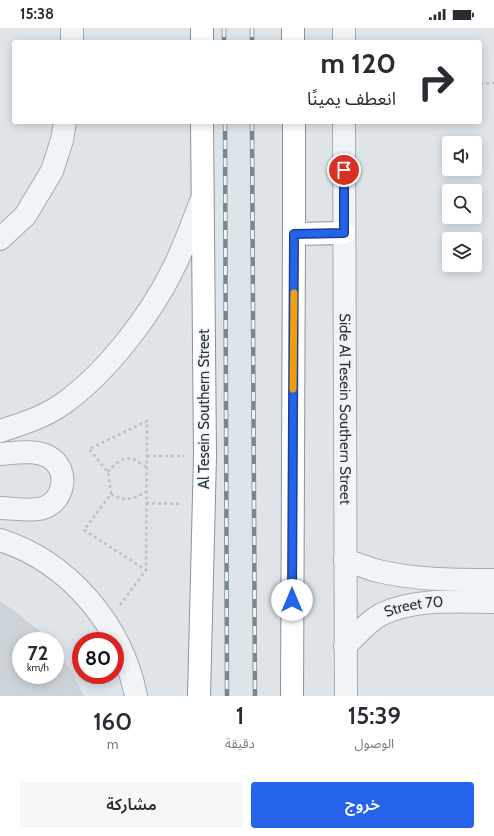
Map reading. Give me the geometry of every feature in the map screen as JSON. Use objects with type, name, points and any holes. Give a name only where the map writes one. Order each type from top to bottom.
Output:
[{"type":"highway","points":[[202,28],[202,40]]},
{"type":"highway","points":[[293,28],[293,40]]},
{"type":"highway","name":"Al Tesein Southern Street","points":[[199,696],[205,456],[202,124]]},
{"type":"highway","points":[[292,696],[294,124]]},
{"type":"highway","points":[[294,234],[344,233]]},
{"type":"street","points":[[72,28],[72,40]]},
{"type":"street","points":[[344,28],[344,40]]},
{"type":"street","points":[[0,239],[24,216],[52,171],[62,140],[65,124]]},
{"type":"street","name":"Side Al Tesein Southern Street","points":[[344,124],[346,696]]},
{"type":"street","points":[[0,431],[32,421],[63,404],[90,382],[114,356],[137,328],[158,297],[175,266],[202,199]]},
{"type":"street","points":[[0,454],[33,453],[50,457],[56,462],[60,470],[63,478],[63,487],[55,501],[49,506],[41,509],[0,508]]},
{"type":"street","points":[[0,540],[31,554],[53,567],[91,602],[107,623],[122,651],[133,680],[136,696]]},
{"type":"street","name":"Street 70","points":[[345,560],[373,570],[393,574],[444,580],[494,580]]},
{"type":"street","name":"Street 70","points":[[345,646],[366,626],[382,615],[404,606],[428,603],[494,602]]},
{"type":"path","points":[[482,84],[494,83]]},
{"type":"path","points":[[107,623],[146,570],[147,421],[89,449],[108,472],[111,494],[84,530],[146,570]]},
{"type":"path","points":[[147,456],[205,456]]},
{"type":"path","points":[[108,472],[116,463],[124,459],[133,459],[147,468]]},
{"type":"path","points":[[111,494],[123,500],[134,498],[146,492]]},
{"type":"path","points":[[146,504],[204,505]]},
{"type":"shaded area","points":[[0,601],[41,632],[12,632],[12,684],[64,684],[64,661],[72,672],[72,684],[78,684],[84,696],[0,696]]},
{"type":"railway","points":[[224,28],[224,40]]},
{"type":"railway","points":[[252,28],[252,40]]},
{"type":"railway","points":[[225,124],[227,696]]},
{"type":"railway","points":[[252,124],[255,696]]},
{"type":"slow traffic","points":[[293,389],[294,293]]},
{"type":"route","points":[[292,600],[294,234],[344,233],[344,170]]}]
